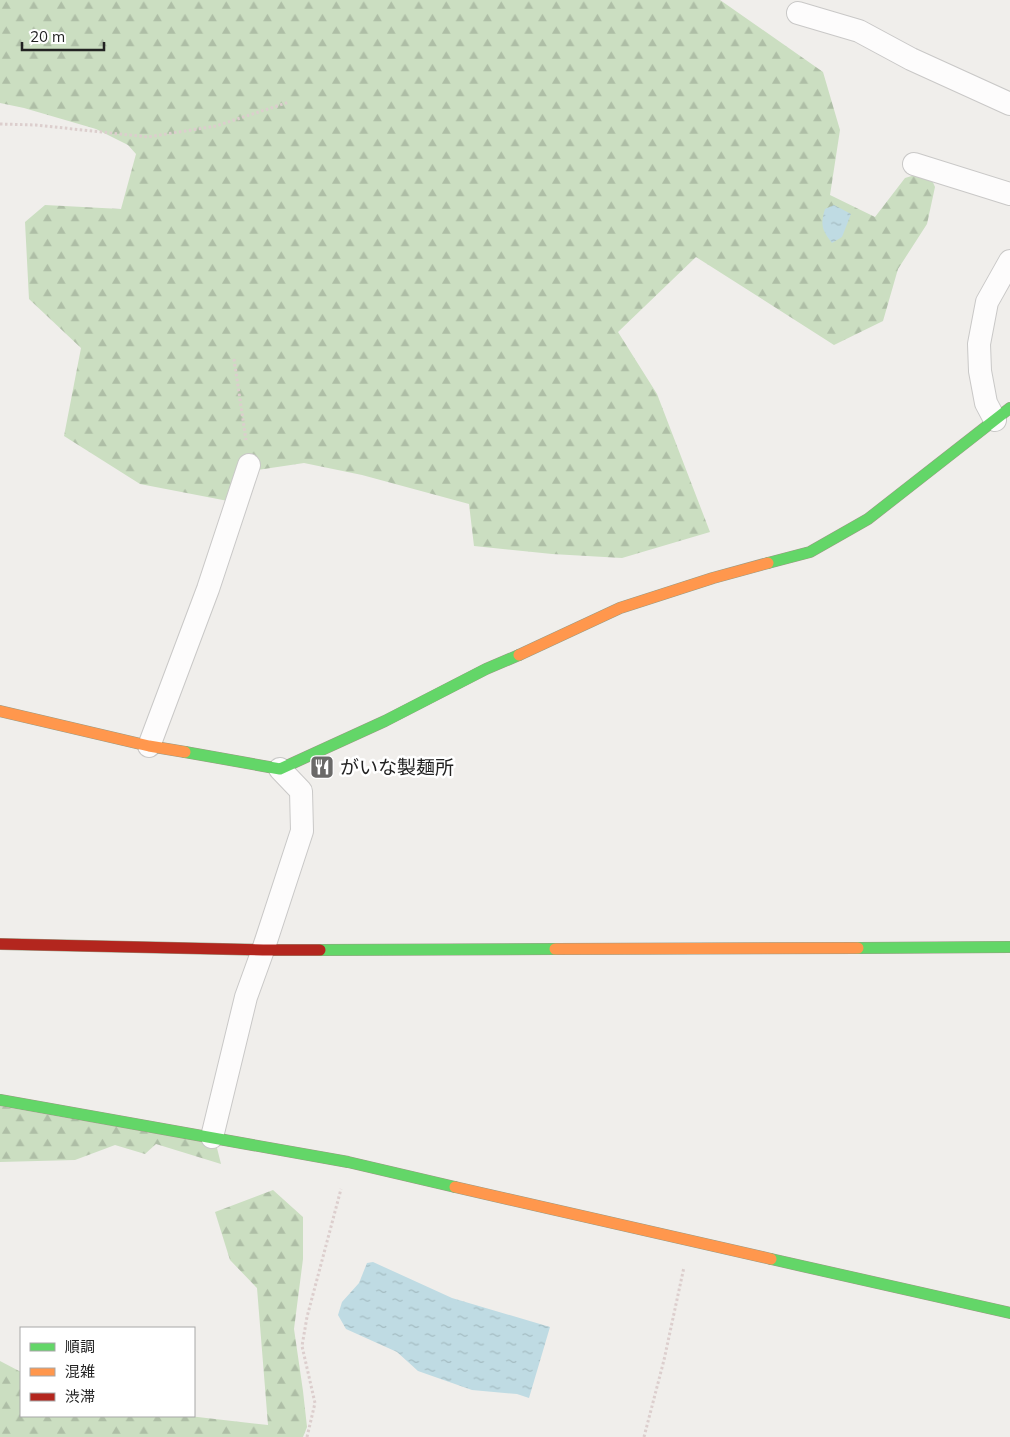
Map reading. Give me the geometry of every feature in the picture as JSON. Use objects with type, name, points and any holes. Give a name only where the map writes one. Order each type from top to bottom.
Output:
[{"type":"street","points":[[798,13],[859,31],[911,59],[1010,104]]},
{"type":"street","points":[[914,164],[1010,194]]},
{"type":"street","points":[[280,769],[384,721],[486,669],[620,608],[713,578],[810,552],[868,519],[1003,414],[986,402],[980,371],[979,344],[986,302],[1010,261]]},
{"type":"street","points":[[149,746],[208,589],[249,465]]},
{"type":"street","points":[[0,711],[149,746],[280,769],[302,791],[302,831],[246,997],[212,1137]]},
{"type":"street","points":[[0,944],[263,950],[1010,947]]},
{"type":"street","points":[[0,1100],[348,1162],[1010,1313]]},
{"type":"path","points":[[0,124],[36,125],[148,138],[216,126],[289,102]]},
{"type":"path","points":[[234,359],[249,465]]},
{"type":"path","points":[[307,1437],[315,1402],[302,1346],[307,1318],[348,1162]]},
{"type":"path","points":[[644,1437],[664,1360],[690,1239]]},
{"type":"green space","points":[[0,0],[720,0],[823,72],[840,130],[830,195],[875,217],[905,178],[928,171],[935,187],[927,224],[898,269],[883,321],[834,345],[696,257],[618,332],[657,394],[710,532],[622,558],[552,554],[474,546],[469,504],[362,475],[304,463],[250,471],[228,501],[140,484],[64,436],[81,348],[29,299],[25,222],[45,205],[121,209],[136,154],[128,145],[96,129],[0,103]]},
{"type":"green space","points":[[0,1106],[216,1144],[221,1164],[156,1144],[145,1154],[115,1145],[75,1160],[0,1162]]},
{"type":"green space","points":[[273,1190],[303,1217],[303,1259],[294,1329],[307,1427],[303,1437],[0,1437],[0,1361],[20,1371],[20,1417],[195,1417],[268,1425],[257,1288],[230,1260],[215,1212]]},
{"type":"water","points":[[834,205],[851,214],[842,237],[832,243],[824,231],[822,223],[825,209]]},
{"type":"water","points":[[373,1262],[452,1298],[550,1327],[529,1398],[517,1394],[472,1390],[418,1371],[397,1352],[346,1329],[338,1315],[342,1302],[359,1283],[367,1263]]},
{"type":"traffic: fast","points":[[768,563],[810,552],[868,519],[1010,408]]},
{"type":"traffic: fast","points":[[185,752],[280,769],[385,721],[486,669],[519,655]]},
{"type":"traffic: fast","points":[[858,948],[1010,947]]},
{"type":"traffic: fast","points":[[320,950],[555,949]]},
{"type":"traffic: fast","points":[[0,1100],[348,1162],[455,1187]]},
{"type":"traffic: fast","points":[[771,1259],[1010,1313]]},
{"type":"traffic: slow","points":[[519,655],[620,608],[713,578],[768,563]]},
{"type":"traffic: slow","points":[[0,711],[149,746],[185,752]]},
{"type":"traffic: slow","points":[[555,949],[858,948]]},
{"type":"traffic: slow","points":[[455,1187],[771,1259]]},
{"type":"traffic: jam","points":[[0,944],[320,950]]},
{"type":"place","name":"がいな製麺所","points":[[322,767]]}]
